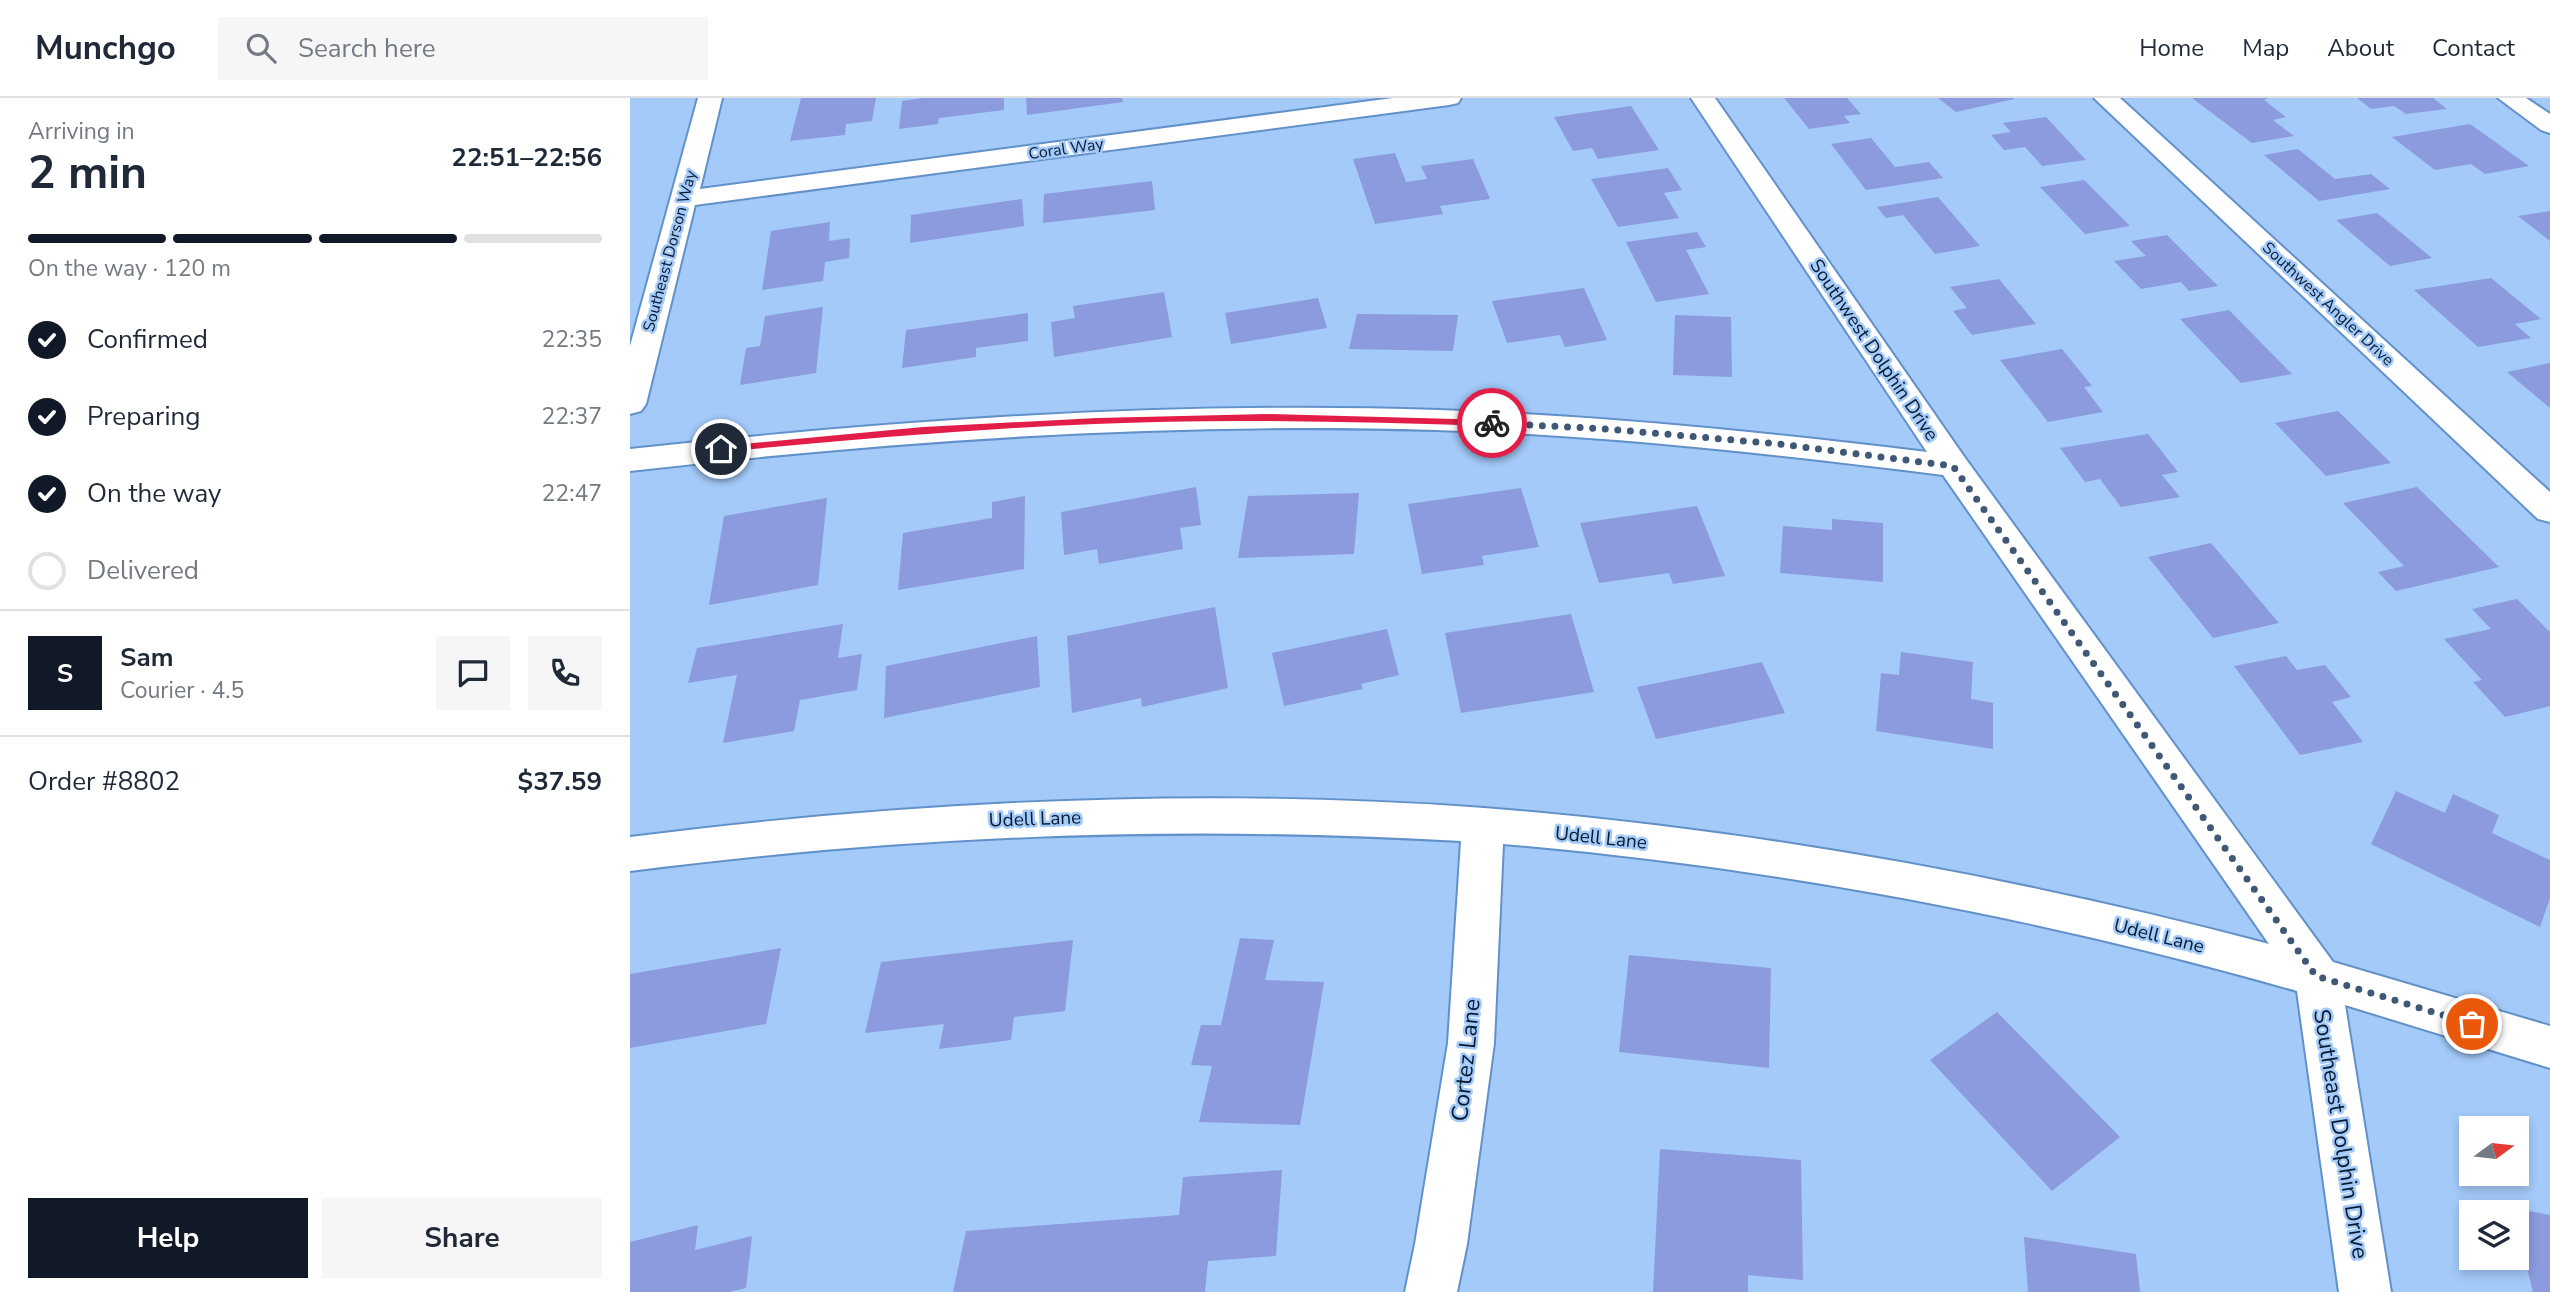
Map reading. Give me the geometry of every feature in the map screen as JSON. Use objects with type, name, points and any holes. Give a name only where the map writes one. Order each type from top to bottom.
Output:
[{"type":"street","name":"Southeast Dorson Way","points":[[630,404],[710,98]]},
{"type":"street","name":"Southwest Dolphin Drive","points":[[1703,98],[1953,466],[2316,976]]},
{"type":"street","name":"Southwest Angler Drive","points":[[2106,98],[2550,511]]},
{"type":"street","points":[[2510,98],[2550,125]]},
{"type":"street","name":"Coral Way","points":[[683,199],[1440,99]]},
{"type":"street","points":[[630,460],[923,430],[1097,421],[1267,417],[1437,420],[1607,429],[1779,444],[1953,466]]},
{"type":"street","name":"Udell Lane","points":[[630,854],[720,841],[929,823],[1132,815],[1332,818],[1483,826],[1682,846],[1888,878],[2101,921],[2316,976],[2550,1047]]},
{"type":"street","name":"Cortez Lane","points":[[1431,1292],[1441,1244],[1471,1044],[1483,826]]},
{"type":"street","name":"Southeast Dolphin Drive","points":[[2316,976],[2329,1044],[2365,1292]]},
{"type":"building","points":[[801,98],[876,98],[872,121],[846,124],[845,135],[790,141]]},
{"type":"building","points":[[923,98],[1004,98],[1004,110],[939,118],[938,124],[899,129],[902,101]]},
{"type":"building","points":[[1026,98],[1122,98],[1123,102],[1027,115]]},
{"type":"building","points":[[1784,98],[1847,98],[1861,114],[1844,116],[1850,123],[1809,129]]},
{"type":"building","points":[[1938,98],[2014,98],[2014,99],[1956,112]]},
{"type":"building","points":[[2192,98],[2268,98],[2264,100],[2286,117],[2273,120],[2294,136],[2252,143]]},
{"type":"building","points":[[2357,98],[2433,98],[2447,109],[2406,114],[2394,106],[2371,109]]},
{"type":"building","points":[[1631,106],[1659,150],[1598,159],[1592,148],[1573,151],[1554,117]]},
{"type":"building","points":[[2046,117],[2086,160],[2042,166],[2025,147],[2004,150],[1991,135],[2011,132],[2003,123]]},
{"type":"building","points":[[2470,124],[2529,166],[2485,174],[2471,164],[2435,170],[2392,137]]},
{"type":"building","points":[[1871,138],[1895,167],[1929,162],[1943,178],[1866,190],[1831,144]]},
{"type":"building","points":[[2298,149],[2335,179],[2371,174],[2390,189],[2319,201],[2264,155]]},
{"type":"building","points":[[1395,153],[1406,182],[1427,179],[1421,166],[1473,159],[1490,199],[1440,206],[1443,214],[1375,224],[1353,159]]},
{"type":"building","points":[[1668,168],[1682,190],[1664,193],[1679,218],[1618,227],[1591,179]]},
{"type":"building","points":[[2084,180],[2130,226],[2085,234],[2040,187]]},
{"type":"building","points":[[1152,181],[1155,210],[1043,223],[1044,194]]},
{"type":"building","points":[[1938,197],[1980,246],[1935,254],[1903,215],[1886,218],[1877,207]]},
{"type":"building","points":[[1022,199],[1024,226],[910,243],[911,215]]},
{"type":"building","points":[[2550,211],[2550,241],[2518,216]]},
{"type":"building","points":[[2377,213],[2432,258],[2390,266],[2336,220]]},
{"type":"building","points":[[830,222],[829,241],[850,238],[849,258],[825,262],[823,281],[762,290],[771,231]]},
{"type":"building","points":[[1697,232],[1706,247],[1686,250],[1709,294],[1656,302],[1626,242]]},
{"type":"building","points":[[2167,235],[2218,286],[2189,291],[2181,282],[2141,289],[2114,261],[2146,256],[2131,241]]},
{"type":"building","points":[[2491,278],[2541,319],[2515,324],[2531,338],[2478,347],[2414,290]]},
{"type":"building","points":[[1999,279],[2036,324],[1972,335],[1953,311],[1967,308],[1950,287]]},
{"type":"building","points":[[1584,288],[1607,340],[1565,347],[1560,335],[1507,343],[1492,301]]},
{"type":"building","points":[[1164,292],[1172,337],[1054,357],[1051,322],[1075,318],[1073,306]]},
{"type":"building","points":[[1318,298],[1327,328],[1231,344],[1225,313]]},
{"type":"building","points":[[823,307],[816,373],[740,385],[746,348],[760,346],[765,316]]},
{"type":"building","points":[[2229,310],[2292,374],[2241,383],[2180,319]]},
{"type":"building","points":[[1028,313],[1028,341],[976,348],[976,357],[902,368],[906,330]]},
{"type":"building","points":[[1357,314],[1458,315],[1453,351],[1349,349]]},
{"type":"building","points":[[1675,315],[1731,317],[1732,377],[1673,375]]},
{"type":"building","points":[[2062,349],[2092,386],[2084,387],[2103,412],[2048,422],[2000,360]]},
{"type":"building","points":[[2550,363],[2550,408],[2507,372]]},
{"type":"building","points":[[2338,411],[2391,463],[2326,476],[2275,423]]},
{"type":"building","points":[[2148,434],[2178,472],[2162,475],[2180,497],[2121,507],[2100,479],[2085,482],[2060,448]]},
{"type":"building","points":[[1196,487],[1201,525],[1180,528],[1183,549],[1099,564],[1097,549],[1064,555],[1061,512]]},
{"type":"building","points":[[2417,487],[2499,567],[2396,591],[2378,572],[2404,566],[2343,503]]},
{"type":"building","points":[[1521,488],[1539,547],[1482,556],[1484,565],[1422,574],[1408,504]]},
{"type":"building","points":[[1359,493],[1354,554],[1238,558],[1248,496]]},
{"type":"building","points":[[1025,496],[1024,569],[898,590],[903,533],[992,518],[992,502]]},
{"type":"building","points":[[827,498],[818,585],[709,605],[724,516]]},
{"type":"building","points":[[1697,506],[1725,576],[1673,584],[1669,573],[1599,583],[1580,523]]},
{"type":"building","points":[[1832,519],[1883,523],[1883,582],[1780,573],[1783,526],[1832,530]]},
{"type":"building","points":[[2211,543],[2279,623],[2213,638],[2148,557]]},
{"type":"building","points":[[2517,599],[2550,632],[2550,706],[2505,717],[2473,682],[2482,680],[2444,639],[2491,629],[2472,609]]},
{"type":"building","points":[[1215,607],[1228,688],[1142,707],[1141,698],[1072,713],[1067,636]]},
{"type":"building","points":[[1571,614],[1594,692],[1461,713],[1445,633]]},
{"type":"building","points":[[843,624],[838,658],[862,654],[857,690],[800,700],[794,731],[723,743],[737,675],[688,683],[697,648]]},
{"type":"building","points":[[1387,629],[1399,675],[1361,684],[1363,689],[1284,706],[1272,653]]},
{"type":"building","points":[[1037,636],[1040,687],[884,718],[886,666]]},
{"type":"building","points":[[1901,652],[1973,662],[1971,699],[1993,703],[1993,749],[1876,731],[1881,673],[1899,675]]},
{"type":"building","points":[[2286,656],[2297,670],[2325,665],[2351,697],[2332,702],[2363,742],[2300,755],[2234,666]]},
{"type":"building","points":[[1762,662],[1785,713],[1656,739],[1637,687]]},
{"type":"building","points":[[2396,791],[2445,813],[2453,794],[2499,815],[2492,833],[2550,860],[2550,898],[2540,927],[2371,844]]},
{"type":"building","points":[[1240,938],[1274,940],[1265,980],[1324,982],[1300,1125],[1199,1122],[1212,1066],[1191,1065],[1201,1025],[1221,1025]]},
{"type":"building","points":[[1073,940],[1065,1011],[1014,1017],[1011,1040],[939,1049],[944,1024],[865,1033],[881,962]]},
{"type":"building","points":[[781,948],[766,1024],[630,1048],[630,974]]},
{"type":"building","points":[[1629,955],[1771,968],[1769,1068],[1619,1052]]},
{"type":"building","points":[[1997,1012],[2120,1137],[2052,1191],[1930,1060]]},
{"type":"building","points":[[1660,1149],[1801,1160],[1803,1280],[1748,1275],[1748,1292],[1653,1292]]},
{"type":"building","points":[[1282,1170],[1276,1256],[1208,1261],[1205,1292],[953,1292],[966,1231],[1179,1215],[1183,1177]]},
{"type":"building","points":[[2529,1211],[2550,1215],[2550,1292],[2533,1292],[2527,1270]]},
{"type":"building","points":[[698,1225],[695,1250],[752,1236],[746,1288],[729,1292],[630,1292],[630,1242]]},
{"type":"building","points":[[2024,1237],[2136,1254],[2140,1292],[2028,1292]]},
{"type":"way so far","points":[[1492,423],[1607,429],[1779,444],[1953,466],[2316,976],[2472,1024]]},
{"type":"route","points":[[721,449],[923,430],[1097,421],[1267,417],[1492,423]]}]
